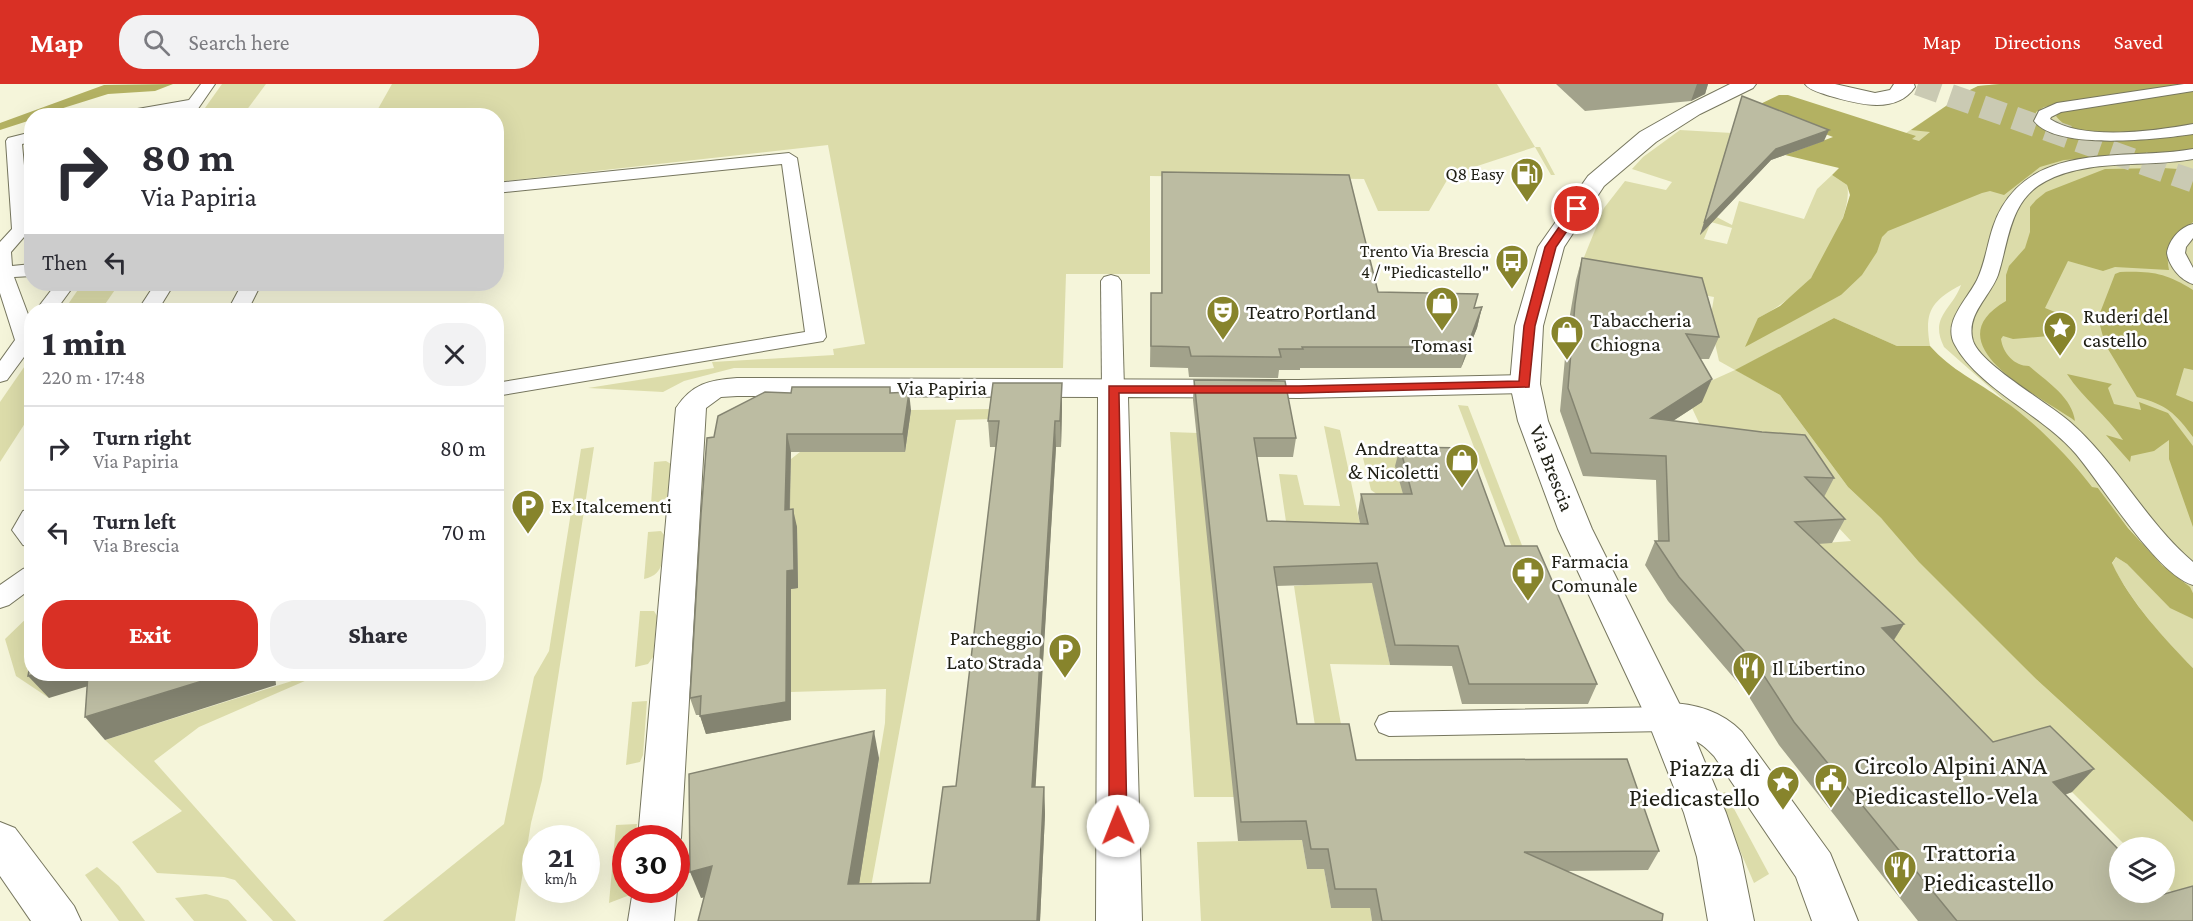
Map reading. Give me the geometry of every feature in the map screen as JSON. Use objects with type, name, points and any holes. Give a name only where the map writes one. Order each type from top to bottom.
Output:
[{"type":"street","name":"Via Brescia","points":[[1731,921],[1719,857],[1705,813],[1667,719],[1575,529],[1533,421],[1525,384],[1530,326],[1551,247],[1596,181],[1648,137],[1693,110],[1746,84]]},
{"type":"street","points":[[1815,84],[1849,96],[1873,99],[1886,98],[1903,91],[1904,84]]},
{"type":"street","name":"Via Papiria","points":[[660,825],[687,440],[691,408],[696,399],[718,388],[737,387],[1299,389],[1525,384]]},
{"type":"street","points":[[1113,389],[1119,921]]},
{"type":"street","points":[[1667,719],[1681,719],[1701,724],[1720,735],[1728,744],[1814,867],[1835,921]]},
{"type":"street","points":[[0,842],[58,921]]},
{"type":"street","points":[[651,921],[653,903]]},
{"type":"lane","points":[[191,108],[208,84]]},
{"type":"lane","points":[[2193,87],[2057,108],[2044,114],[2042,121],[2063,132],[2091,136],[2193,129]]},
{"type":"lane","points":[[24,139],[14,141],[21,230],[2,251],[3,272],[24,325]]},
{"type":"lane","points":[[2193,154],[2155,160],[2076,165],[2058,169],[2035,180],[2014,202],[2003,220],[1988,275],[1978,296],[1965,313],[1961,325],[1963,341],[1967,349],[2073,439],[2110,480],[2169,558],[2193,576]]},
{"type":"lane","points":[[504,187],[789,158],[816,337],[719,351],[504,389]]},
{"type":"lane","points":[[2193,229],[2178,242],[2175,253],[2179,263],[2193,278]]},
{"type":"lane","points":[[3,272],[24,271]]},
{"type":"lane","points":[[1111,281],[1113,389]]},
{"type":"lane","points":[[0,376],[24,341]]},
{"type":"lane","points":[[0,598],[24,581]]},
{"type":"lane","points":[[1389,724],[1667,719]]},
{"type":"green space","points":[[222,84],[266,84],[248,108],[205,108]]},
{"type":"green space","points":[[392,84],[1497,84],[1535,147],[1450,175],[1429,211],[1378,211],[1364,179],[1150,176],[1150,274],[1066,274],[1063,368],[734,368],[684,381],[663,392],[588,388],[714,368],[712,362],[834,355],[833,349],[865,344],[828,145],[504,181],[504,108],[378,108]]},
{"type":"green space","points":[[2000,84],[2193,84],[2193,593],[2145,546],[2098,488],[2092,488],[2046,437],[1944,347],[1940,337],[1940,321],[1961,285],[1943,296],[1932,309],[1928,324],[1930,346],[1897,346],[1834,318],[1736,370],[1780,395],[1848,487],[1881,518],[2036,679],[2193,822],[2193,897],[2184,904],[2175,895],[2175,837],[2117,837],[2072,792],[2002,757],[1786,546],[1851,541],[1837,526],[1701,427],[1692,408],[1702,401],[1695,388],[1735,370],[1719,361],[1710,321],[1714,297],[1578,272],[1604,208],[1625,181],[1666,190],[1672,182],[1632,169],[1643,157],[1680,130],[1732,133],[1707,212],[1732,225],[1739,201],[1804,219],[1817,189],[1832,175],[1847,185],[1846,207],[1837,234],[1810,279],[1792,296],[1758,318],[1816,307],[1841,295],[1906,133],[1978,86]],"holes":[[[1711,222],[1732,228],[1727,244],[1704,239]]]},
{"type":"green space","points":[[1535,147],[1540,147],[1555,175],[1551,175]]},
{"type":"green space","points":[[77,291],[114,291],[106,303],[69,303]]},
{"type":"green space","points":[[24,367],[24,425],[0,462],[0,402]]},
{"type":"green space","points":[[1458,405],[1468,406],[1530,566],[1519,566]]},
{"type":"green space","points":[[994,409],[993,419],[956,420],[869,898],[856,898],[885,723],[886,689],[791,692],[791,589],[798,587],[797,527],[789,521],[791,459],[800,452],[905,452],[911,410]]},
{"type":"green space","points":[[1324,426],[1340,430],[1390,665],[1330,664],[1351,779],[1323,779],[1294,586],[1316,584],[1289,542],[1279,474],[1297,475],[1304,505],[1340,506]]},
{"type":"green space","points":[[1170,432],[1198,433],[1235,797],[1194,797]]},
{"type":"green space","points":[[594,447],[542,780],[531,825],[522,825],[522,878],[515,921],[383,921],[504,824],[534,677],[549,651],[581,449]]},
{"type":"green space","points":[[1458,452],[1403,496],[1378,495],[1371,490],[1363,458],[1367,454]]},
{"type":"green space","points":[[666,461],[671,464],[667,497],[651,504],[654,462]]},
{"type":"green space","points":[[661,531],[664,535],[662,563],[657,573],[644,579],[648,532]]},
{"type":"green space","points":[[2116,557],[2127,564],[2170,607],[2193,619],[2193,668],[2138,606],[2112,564]]},
{"type":"green space","points":[[640,611],[654,611],[657,616],[653,657],[648,664],[635,667]]},
{"type":"green space","points":[[24,621],[24,681],[51,681],[49,698],[16,676],[5,639]]},
{"type":"green space","points":[[292,681],[305,681],[199,727],[154,761],[296,921],[273,921],[235,880],[224,877],[157,873],[132,842],[182,811],[105,740]]},
{"type":"green space","points":[[647,701],[643,755],[640,762],[626,765],[632,702]]},
{"type":"green space","points":[[1725,792],[1769,874],[1754,883],[1716,795]]},
{"type":"green space","points":[[1302,840],[1307,869],[1324,869],[1331,908],[1370,908],[1372,921],[1201,921],[1197,842]]},
{"type":"green space","points":[[97,867],[119,886],[145,921],[119,921],[85,875]]},
{"type":"green space","points":[[612,870],[612,902],[609,903]]},
{"type":"green space","points":[[206,894],[228,900],[247,921],[194,921],[175,898]]},
{"type":"shaded area","points":[[173,84],[155,91],[108,94],[63,108],[41,108],[104,85]]},
{"type":"shaded area","points":[[2193,84],[2044,107],[2036,112],[2035,119],[2041,125],[2064,135],[2193,131],[2193,149],[2168,153],[2064,160],[2040,167],[2004,195],[1990,191],[1982,193],[1888,231],[1882,237],[1877,252],[1862,275],[1841,295],[1745,347],[1758,318],[1780,306],[1811,278],[1843,218],[1850,195],[1847,185],[1832,175],[1839,168],[1785,155],[1833,137],[1754,107],[1779,95],[1788,95],[1916,136],[1912,139],[1919,141],[1930,132],[1911,130],[1968,91],[1978,86]]},
{"type":"shaded area","points":[[2193,91],[2193,126],[2184,128],[2135,133],[2097,133],[2080,131],[2066,125],[2056,116],[2060,112]]},
{"type":"shaded area","points":[[24,114],[24,122],[0,130],[0,123]]},
{"type":"shaded area","points":[[2105,169],[2193,170],[2193,222],[2172,242],[2169,248],[2169,270],[2115,267],[2103,271],[2068,261],[2045,308],[2060,314],[2049,336],[2013,339],[2003,336],[2001,339],[2010,358],[2019,364],[2029,366],[2064,397],[2073,412],[2075,421],[2019,384],[2000,368],[1986,352],[1980,335],[1986,318],[2006,301],[2006,275],[2009,266],[2025,248],[2030,232],[2030,207],[2036,200],[2046,192]]},
{"type":"shaded area","points":[[2120,272],[2158,274],[2193,290],[2193,370],[2184,368],[2176,395],[2193,402],[2193,437],[2170,411],[2156,403],[2137,397],[2105,344],[2098,318],[2115,274]]},
{"type":"shaded area","points":[[1834,318],[1897,346],[1930,346],[1956,369],[1994,393],[2051,440],[2092,487],[2098,488],[2128,528],[2162,565],[2190,587],[2193,593],[2193,619],[2170,608],[2127,564],[2116,557],[2112,563],[2138,606],[2193,668],[2193,822],[2036,679],[1919,562],[1881,518],[1848,487],[1780,395],[1735,370]]},
{"type":"shaded area","points":[[2067,374],[2112,384],[2108,388],[2114,404],[2141,410],[2139,402],[2168,413],[2193,446],[2193,527],[2169,459],[2169,440],[2154,451],[2131,456],[2130,462],[2106,435],[2123,440],[2117,431]]},
{"type":"building","points":[[1742,96],[1829,130],[1776,149],[1704,223]]},
{"type":"building","points":[[1162,172],[1349,175],[1378,292],[1478,294],[1474,308],[1482,307],[1467,347],[1302,347],[1303,349],[1279,349],[1281,357],[1191,356],[1189,347],[1151,346],[1151,293],[1162,293]]},
{"type":"building","points":[[1582,258],[1702,278],[1719,337],[1686,334],[1712,379],[1651,418],[1805,435],[1834,478],[1805,477],[1845,519],[1795,522],[1904,624],[1882,628],[1993,742],[2050,726],[2094,769],[2053,782],[2109,840],[2109,903],[2175,903],[2175,891],[2193,886],[2193,921],[1957,921],[1794,722],[1759,668],[1679,577],[1655,541],[1669,541],[1666,456],[1591,453],[1568,388],[1575,304]]},
{"type":"building","points":[[1194,380],[1285,381],[1296,438],[1254,438],[1267,521],[1368,524],[1361,494],[1412,494],[1400,447],[1469,448],[1505,546],[1537,546],[1597,684],[1469,684],[1458,646],[1395,645],[1377,563],[1274,567],[1297,724],[1349,724],[1356,760],[1627,759],[1659,851],[1524,852],[1663,914],[1662,921],[1382,921],[1376,889],[1335,889],[1328,849],[1311,849],[1306,821],[1241,822]]},
{"type":"building","points":[[993,383],[1062,383],[1060,421],[1055,421],[1032,787],[1044,787],[1037,921],[698,921],[712,866],[690,872],[689,774],[874,731],[848,884],[930,883],[943,787],[956,786],[999,421],[988,421]]},
{"type":"building","points":[[792,387],[890,387],[890,393],[909,392],[903,434],[787,434],[785,510],[793,509],[794,570],[787,571],[786,702],[700,716],[701,696],[690,698],[707,438],[714,437],[718,416],[765,392],[791,393]]},
{"type":"building","points":[[88,681],[202,681],[85,717]]},
{"type":"tunnel","points":[[1918,84],[2193,181]]},
{"type":"place","name":"Q8 Easy","points":[[1527,203]]},
{"type":"place","name":"Trento Via Brescia 4 / \"Piedicastello\"","points":[[1512,290]]},
{"type":"place","name":"Tomasi","points":[[1442,332]]},
{"type":"place","name":"Teatro Portland","points":[[1223,341]]},
{"type":"place","name":"Ruderi del castello","points":[[2060,357]]},
{"type":"place","name":"Tabaccheria Chiogna","points":[[1567,361]]},
{"type":"place","name":"Andreatta & Nicoletti","points":[[1462,489]]},
{"type":"place","name":"Ex Italcementi","points":[[528,535]]},
{"type":"place","name":"Farmacia Comunale","points":[[1528,602]]},
{"type":"place","name":"Parcheggio Lato Strada","points":[[1065,679]]},
{"type":"place","name":"Il Libertino","points":[[1749,697]]},
{"type":"place","name":"Circolo Alpini ANA Piedicastello-Vela","points":[[1831,809]]},
{"type":"place","name":"Piazza di Piedicastello","points":[[1783,811]]},
{"type":"place","name":"Trattoria Piedicastello","points":[[1900,896]]},
{"type":"route","points":[[1118,826],[1113,389],[1299,389],[1525,384],[1530,326],[1551,247],[1577,209]]}]
